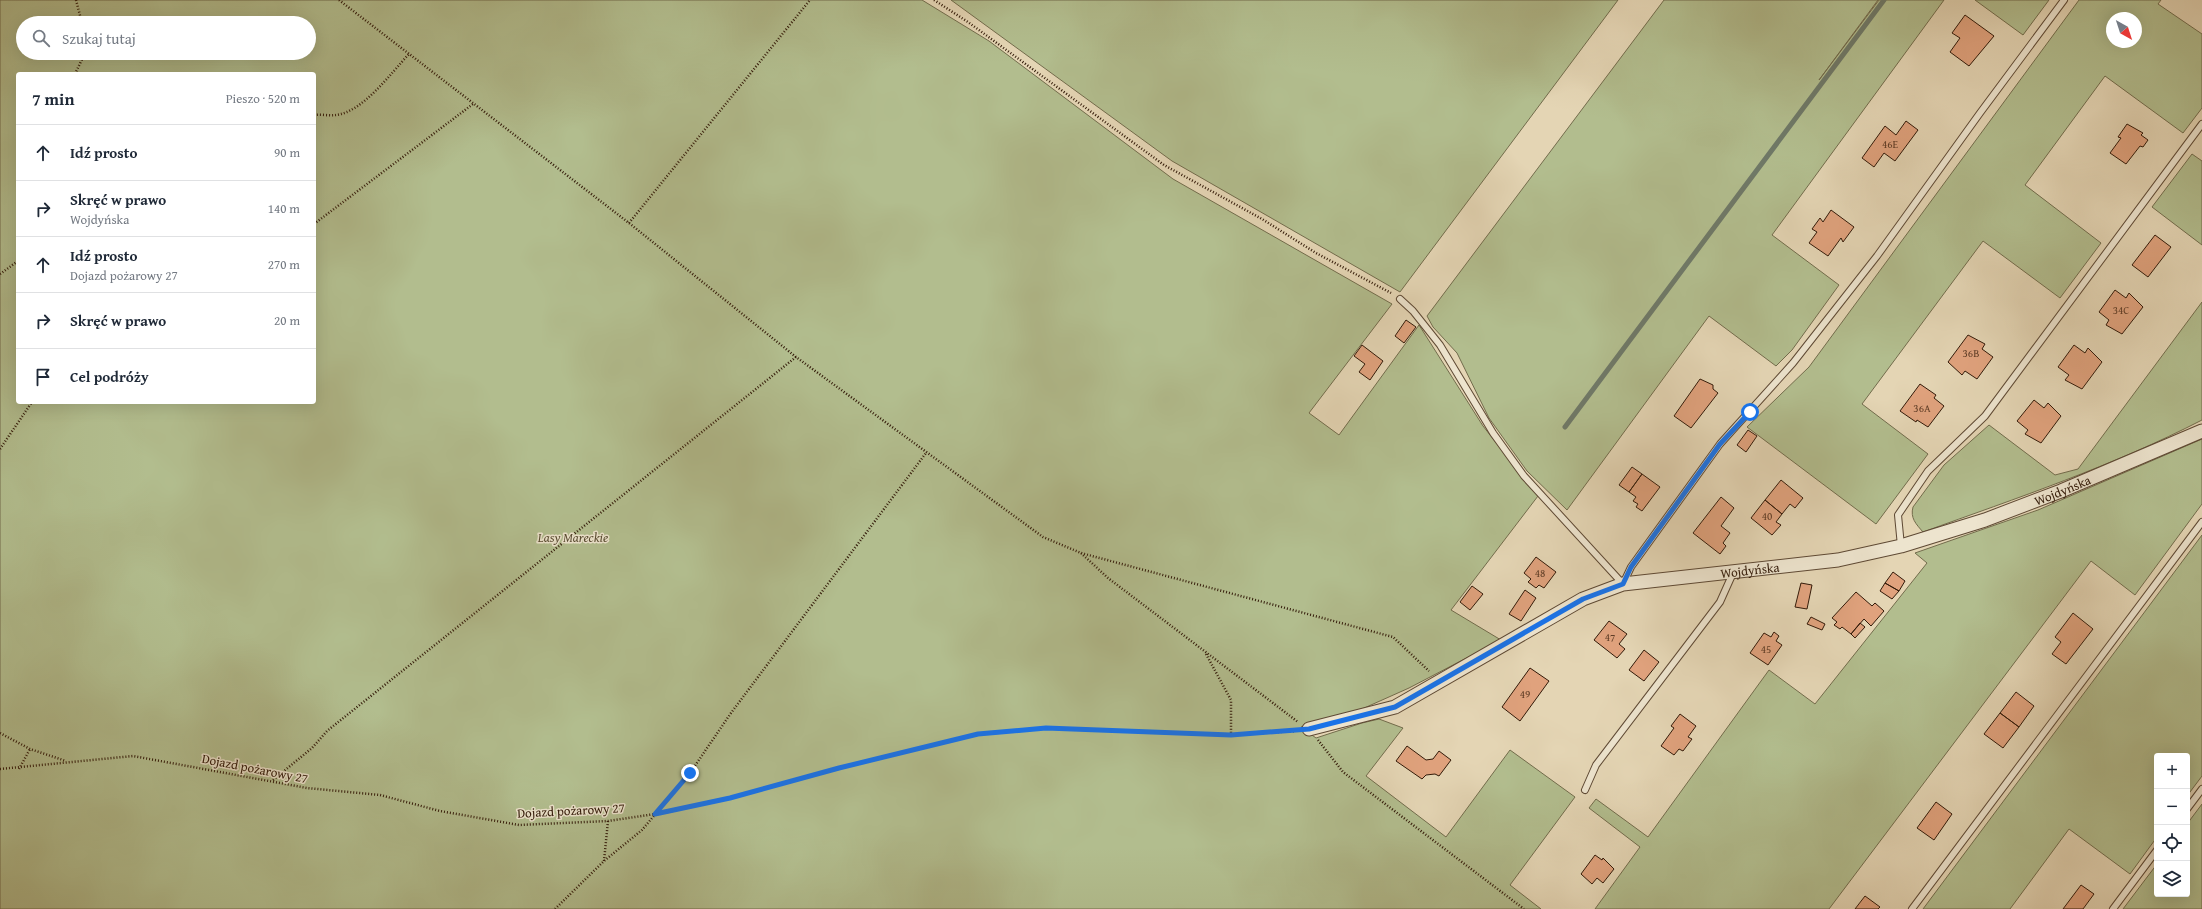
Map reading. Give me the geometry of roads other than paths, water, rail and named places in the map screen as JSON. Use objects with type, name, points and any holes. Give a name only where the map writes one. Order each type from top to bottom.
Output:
[{"type":"street","name":"Wojdyńska","points":[[1309,729],[1395,707],[1583,599],[1623,584],[1838,560],[1901,546],[1985,520],[2061,491],[2202,431]]},
{"type":"lane","points":[[1400,299],[1413,311],[1440,345],[1493,433],[1524,476],[1623,584],[1631,567],[1720,444],[1793,363],[1877,256],[2064,0]]},
{"type":"lane","points":[[1901,546],[1898,515],[1928,471],[1986,416],[2202,124]]},
{"type":"lane","points":[[1912,909],[2202,522]]},
{"type":"lane","points":[[1585,790],[1596,765],[1720,602],[1732,572]]},
{"type":"lane","points":[[2190,805],[2202,789]]},
{"type":"lane","points":[[2113,909],[2154,854]]},
{"type":"waterway","points":[[1565,427],[1884,0]]},
{"type":"park label","name":"Lasy Mareckie","points":[[573,537]]}]
